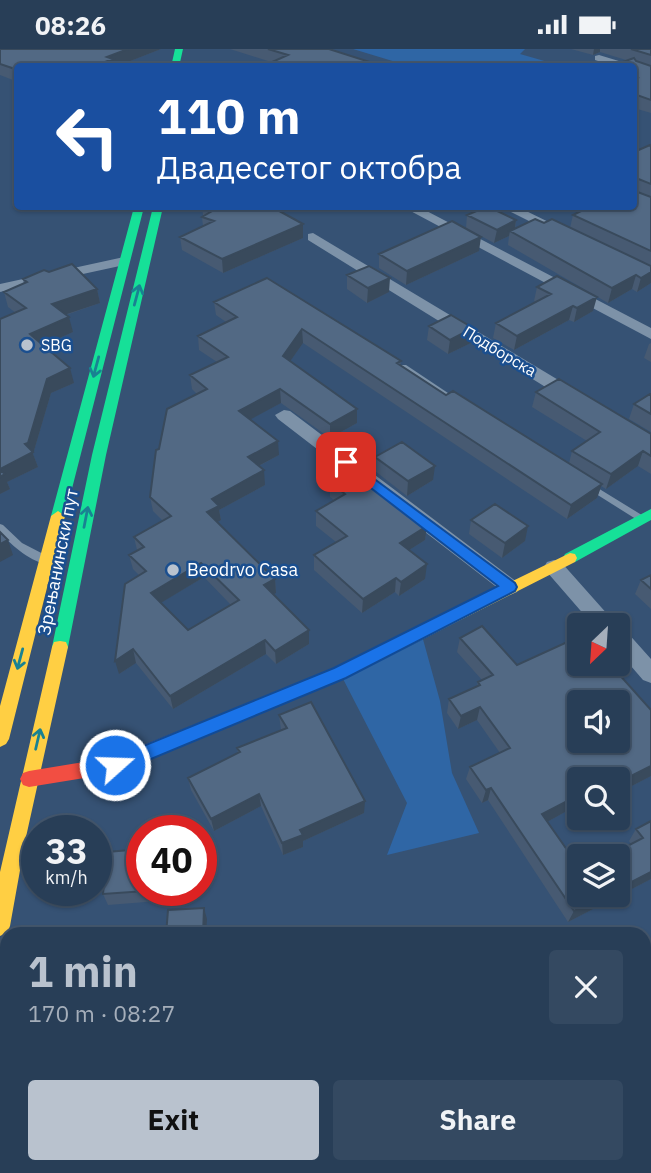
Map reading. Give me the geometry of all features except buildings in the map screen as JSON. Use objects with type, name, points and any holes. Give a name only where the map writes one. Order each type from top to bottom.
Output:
[{"type":"main road","name":"Зрењанински пут","points":[[0,739],[138,210]]},
{"type":"main road","name":"Зрењанински пут","points":[[0,926],[121,354],[157,210]]},
{"type":"main road","points":[[29,779],[86,772],[150,753],[340,673],[554,567],[647,517]]},
{"type":"street","points":[[599,58],[615,63]]},
{"type":"street","points":[[416,210],[651,334]]},
{"type":"street","points":[[514,210],[568,235]]},
{"type":"street","name":"Подборска","points":[[313,237],[593,408]]},
{"type":"street","points":[[0,288],[124,261]]},
{"type":"street","points":[[284,415],[510,587]]},
{"type":"street","points":[[554,567],[595,613]]},
{"type":"street","points":[[630,650],[651,674]]},
{"type":"lane","points":[[403,367],[460,403]]},
{"type":"lane","points":[[574,475],[647,517]]},
{"type":"lane","points":[[0,527],[19,546],[47,561]]},
{"type":"shaded area","points":[[353,49],[525,49],[520,54],[552,63],[399,63]]},
{"type":"shaded area","points":[[421,632],[440,701],[452,773],[479,833],[387,855],[407,803],[340,673]]},
{"type":"traffic: fast","points":[[176,63],[179,49]]},
{"type":"traffic: fast","points":[[58,516],[138,210]]},
{"type":"traffic: fast","points":[[60,647],[99,455],[157,210]]},
{"type":"traffic: fast","points":[[570,558],[651,514]]},
{"type":"traffic: slow","points":[[0,739],[58,516]]},
{"type":"traffic: slow","points":[[336,675],[570,558]]},
{"type":"traffic: slow","points":[[0,926],[16,837],[60,647]]},
{"type":"traffic: jam","points":[[29,779],[115,765],[336,675]]},
{"type":"place","name":"SBG","points":[[27,345]]},
{"type":"place","name":"Beodrvo Casa","points":[[173,570]]},
{"type":"route","points":[[115,765],[150,753],[340,673],[510,587],[346,462]]}]
